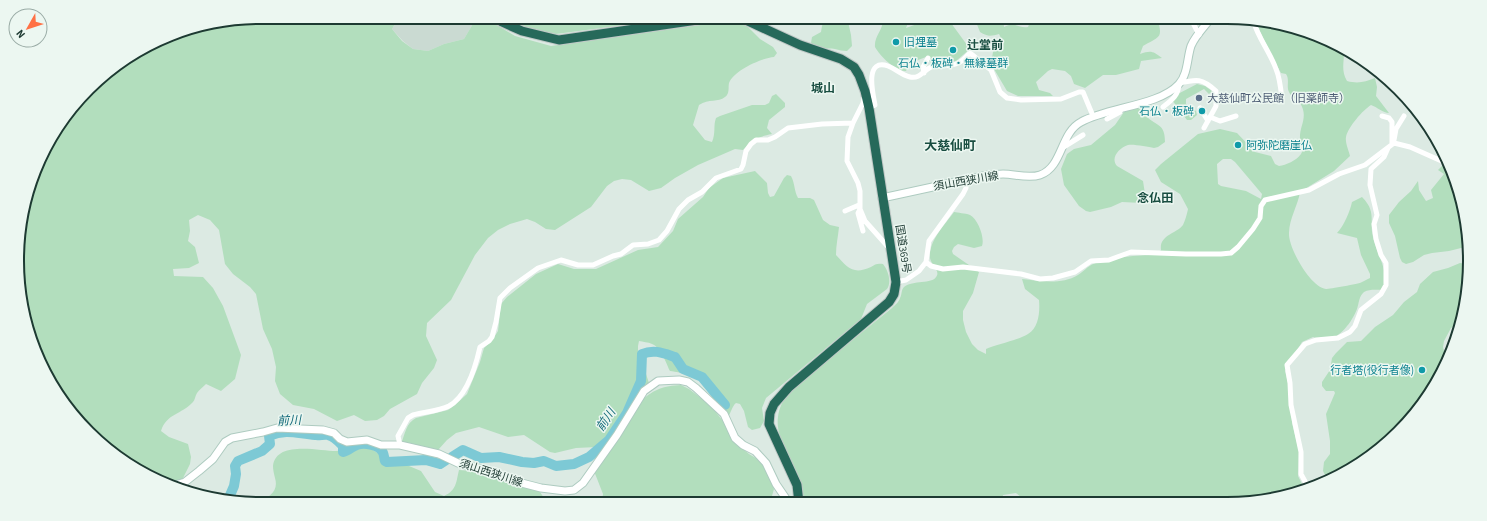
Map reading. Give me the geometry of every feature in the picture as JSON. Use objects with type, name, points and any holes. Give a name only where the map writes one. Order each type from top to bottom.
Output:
[{"type":"highway","points":[[507,24],[522,30],[559,40],[673,24]]},
{"type":"highway","name":"国道369号","points":[[754,24],[800,45],[841,59],[854,67],[859,76],[865,91],[869,108],[896,282],[894,294],[890,302],[789,387],[774,404],[770,412],[769,424],[797,485],[798,497]]},
{"type":"main road","points":[[1179,84],[1185,75],[1192,45],[1207,24]]},
{"type":"main road","name":"須山西狭川線","points":[[882,198],[988,175],[1039,175],[1048,171],[1054,164],[1067,136],[1080,122],[1093,116],[1152,99],[1170,91],[1179,84]]},
{"type":"main road","name":"須山西狭川線","points":[[181,483],[200,471],[213,459],[225,442],[232,438],[277,428],[323,430],[334,433],[347,442],[367,440],[381,445],[400,445],[439,454],[460,464],[482,469],[514,481],[541,488],[565,491],[574,490],[583,483],[617,435],[644,391],[658,381],[679,380],[688,382],[696,388],[724,414],[735,438],[744,445],[756,451],[766,463],[776,484],[785,497]]},
{"type":"street","points":[[1194,24],[1199,35]]},
{"type":"street","points":[[1254,26],[1276,69],[1282,100],[1276,101]]},
{"type":"street","points":[[869,108],[875,106],[871,78],[874,69],[879,66],[888,66],[910,77],[918,77],[931,67],[953,66],[959,63],[970,53],[991,70],[1000,92],[1008,98],[1021,100],[1061,100],[1078,92],[1084,92],[1093,116]]},
{"type":"street","points":[[924,73],[924,68],[928,58]]},
{"type":"street","points":[[1163,107],[1174,98],[1179,90],[1179,84],[1196,80],[1207,82],[1216,91],[1216,106],[1204,128]]},
{"type":"street","points":[[863,231],[858,214],[860,207],[860,191],[858,183],[847,161],[848,138],[853,123],[863,103],[865,91]]},
{"type":"street","points":[[1107,119],[1120,112],[1121,108]]},
{"type":"street","points":[[1200,108],[1209,119],[1220,121],[1236,116]]},
{"type":"street","points":[[1382,116],[1389,118],[1392,122],[1392,145]]},
{"type":"street","points":[[1306,483],[1301,474],[1300,452],[1291,405],[1287,365],[1305,344],[1316,340],[1338,338],[1350,332],[1355,326],[1361,310],[1381,294],[1386,284],[1386,263],[1381,255],[1376,239],[1374,224],[1377,215],[1370,186],[1371,169],[1384,157],[1392,145],[1396,129],[1404,116]]},
{"type":"street","points":[[400,445],[398,436],[408,418],[413,415],[449,406],[457,400],[473,374],[480,347],[489,341],[492,336],[500,298],[510,288],[538,268],[561,260],[578,266],[593,265],[621,254],[634,245],[648,244],[658,240],[667,232],[679,209],[688,200],[702,192],[716,178],[741,168],[746,151],[756,140],[768,140],[788,128],[822,124],[853,123]]},
{"type":"street","points":[[1061,149],[1082,136]]},
{"type":"street","points":[[926,262],[931,266],[943,269],[963,267],[1021,274],[1040,279],[1053,278],[1075,272],[1091,261],[1109,260],[1131,252],[1186,254],[1231,253],[1253,229],[1260,218],[1261,206],[1265,200],[1309,190],[1339,174],[1365,165],[1392,145],[1410,147],[1441,161]]},
{"type":"street","points":[[896,282],[906,280],[919,271],[926,262],[929,241],[963,194],[966,188],[966,180]]},
{"type":"street","points":[[845,211],[860,207]]},
{"type":"street","points":[[860,207],[865,221],[892,252]]},
{"type":"shaded area","points":[[395,24],[473,24],[464,39],[444,44],[428,51],[413,49],[392,29]]},
{"type":"green space","points":[[260,24],[395,24],[392,29],[402,41],[413,49],[428,51],[444,44],[464,39],[473,24],[495,24],[515,36],[551,46],[707,24],[745,24],[760,39],[773,47],[777,53],[774,57],[756,62],[742,69],[732,78],[729,83],[727,96],[719,100],[706,102],[699,105],[693,125],[705,140],[712,142],[716,118],[752,105],[765,105],[769,103],[772,96],[776,94],[785,103],[785,107],[769,120],[767,128],[772,134],[756,139],[743,150],[735,149],[698,165],[661,188],[649,191],[631,180],[622,179],[614,181],[607,186],[591,207],[555,230],[546,229],[527,219],[510,224],[498,230],[488,238],[475,255],[451,300],[427,323],[426,336],[437,360],[434,368],[422,383],[417,394],[390,409],[384,416],[377,420],[365,421],[354,415],[337,421],[314,409],[293,405],[280,394],[275,381],[276,367],[272,349],[263,329],[256,294],[250,287],[233,274],[225,264],[219,230],[210,220],[198,215],[189,220],[190,231],[188,241],[195,247],[199,263],[189,268],[173,269],[174,276],[203,277],[213,288],[223,306],[241,355],[235,379],[221,391],[206,384],[197,393],[193,402],[171,417],[161,431],[169,437],[188,444],[191,457],[190,464],[180,481],[177,482],[156,473],[129,457],[93,428],[73,404],[56,379],[42,351],[32,322],[26,291],[24,260],[26,230],[32,199],[48,156],[64,129],[93,93],[129,64],[156,48],[199,32],[230,26]]},
{"type":"green space","points":[[514,24],[631,24],[556,34],[521,27]]},
{"type":"green space","points":[[823,24],[849,24],[852,46],[847,51],[842,51],[814,46],[811,43],[812,37],[821,32]]},
{"type":"green space","points":[[882,24],[908,24],[906,28],[917,24],[952,24],[970,49],[956,61],[933,65],[926,57],[910,63],[906,71],[902,71],[889,63],[875,47],[875,43]]},
{"type":"green space","points":[[977,24],[1004,24],[1004,27],[1014,25],[1028,27],[1029,24],[1159,24],[1159,36],[1143,46],[1140,54],[1152,52],[1162,58],[1141,61],[1139,69],[1116,75],[1103,75],[1085,88],[1074,84],[1071,76],[1065,71],[1052,69],[1036,82],[1039,90],[1050,93],[1053,96],[1018,96],[1007,91],[991,64],[993,52],[1001,38],[999,34],[990,36],[980,32]]},
{"type":"green space","points":[[1259,26],[1288,32],[1331,48],[1344,55],[1343,70],[1347,81],[1361,82],[1375,78],[1377,87],[1376,96],[1389,113],[1371,105],[1360,115],[1350,128],[1346,137],[1350,156],[1334,171],[1300,192],[1290,223],[1290,239],[1296,256],[1307,274],[1320,287],[1326,289],[1360,283],[1370,278],[1370,274],[1361,255],[1357,238],[1337,233],[1350,210],[1352,202],[1362,197],[1367,202],[1371,212],[1373,237],[1385,277],[1383,290],[1369,290],[1362,294],[1352,320],[1344,330],[1328,339],[1313,337],[1302,342],[1285,371],[1291,395],[1292,423],[1299,451],[1298,476],[1302,484],[1288,489],[1257,495],[1226,497],[1021,497],[1016,493],[1003,495],[1002,497],[803,497],[797,473],[785,450],[779,433],[779,411],[787,393],[892,308],[899,301],[904,287],[912,283],[931,281],[936,277],[937,270],[931,261],[930,251],[938,234],[954,212],[968,214],[973,217],[978,224],[983,238],[982,246],[974,248],[958,244],[952,251],[953,254],[979,272],[973,293],[963,311],[963,320],[966,332],[972,344],[978,350],[986,354],[986,349],[1020,338],[1032,331],[1037,324],[1039,300],[1025,289],[1022,279],[1051,282],[1065,280],[1078,275],[1091,265],[1100,262],[1141,255],[1157,255],[1161,250],[1161,245],[1165,238],[1183,225],[1188,209],[1180,194],[1161,182],[1155,170],[1198,134],[1220,129],[1237,133],[1255,152],[1271,156],[1275,164],[1279,166],[1291,162],[1301,154],[1300,134],[1304,117],[1303,108],[1299,101],[1290,94],[1288,90],[1287,76],[1286,74],[1281,73]],"holes":[[[1223,159],[1231,159],[1262,194],[1261,199],[1246,191],[1221,186],[1218,184],[1217,164]]]},
{"type":"green space","points":[[1197,84],[1205,86],[1212,91],[1209,94],[1204,89],[1186,99],[1186,104],[1196,111],[1197,115],[1191,120],[1187,120],[1172,100],[1174,96]]},
{"type":"green space","points":[[1149,104],[1146,116],[1162,128],[1164,131],[1165,142],[1154,148],[1128,145],[1116,154],[1114,160],[1117,166],[1143,181],[1145,194],[1142,203],[1122,202],[1111,207],[1090,212],[1086,211],[1079,206],[1064,185],[1061,169],[1067,154],[1074,149],[1091,145],[1115,125],[1124,112]]},
{"type":"green space","points":[[1442,166],[1444,167],[1455,199],[1461,230],[1462,248],[1424,255],[1413,262],[1406,264],[1402,262],[1400,258],[1395,236],[1389,223],[1389,215],[1418,181],[1419,190],[1426,201],[1433,198],[1431,190],[1444,174],[1438,170]]},
{"type":"green space","points":[[755,171],[767,183],[770,197],[774,196],[787,175],[791,176],[798,198],[810,198],[814,200],[823,220],[830,225],[839,227],[836,255],[840,260],[851,269],[855,270],[865,269],[877,264],[883,264],[888,273],[889,280],[887,289],[867,304],[861,319],[766,398],[762,408],[764,421],[760,428],[752,430],[748,427],[744,411],[740,404],[735,404],[728,417],[711,398],[713,391],[711,386],[706,381],[691,375],[670,371],[658,348],[650,343],[639,341],[638,350],[649,383],[627,410],[621,422],[605,443],[597,447],[576,448],[555,453],[550,452],[524,435],[508,437],[479,427],[456,433],[438,450],[401,444],[406,429],[413,420],[448,410],[467,394],[484,348],[493,339],[498,331],[501,304],[507,297],[536,274],[558,264],[574,269],[596,269],[638,250],[658,247],[673,231],[678,219],[703,197],[709,188],[723,178]]},
{"type":"green space","points":[[1460,263],[1463,263],[1461,291],[1454,326],[1451,328],[1444,341],[1443,347],[1445,351],[1431,379],[1414,404],[1394,428],[1358,457],[1325,475],[1323,471],[1324,462],[1330,454],[1330,441],[1326,414],[1335,393],[1334,391],[1326,391],[1322,386],[1322,382],[1330,370],[1332,358],[1347,342],[1361,341],[1375,327],[1393,315],[1404,302],[1417,292],[1420,284],[1433,272]]},
{"type":"green space","points":[[681,385],[689,389],[710,405],[723,421],[732,440],[763,464],[774,489],[772,497],[603,497],[603,494],[594,471],[642,400],[651,393],[669,386]]},
{"type":"green space","points":[[366,447],[370,448],[392,463],[409,466],[421,471],[435,492],[444,496],[454,488],[459,470],[485,472],[540,492],[543,497],[269,497],[276,487],[273,466],[276,458],[282,453],[299,449],[344,451]]},
{"type":"waterway","name":"前川","points":[[452,457],[463,450],[481,458],[499,457],[534,463],[544,461],[556,466],[574,464],[589,457],[609,440],[627,413],[641,381],[642,354],[651,352],[658,352],[675,357],[683,369],[702,377],[725,405]]},
{"type":"waterway","name":"前川","points":[[230,495],[234,486],[236,474],[235,466],[238,461],[262,451],[270,444],[269,436],[281,432],[330,436],[336,439],[343,446],[343,452],[360,444],[371,445],[380,449],[383,453],[385,461],[387,462],[426,460],[440,464],[446,460]]},
{"type":"place","name":"旧埋墓","points":[[896,42]]},
{"type":"place","name":"石仏・板碑・無縁墓群","points":[[953,50]]},
{"type":"place","name":"大慈仙町公民館（旧薬師寺）","points":[[1199,98]]},
{"type":"place","name":"石仏・板碑","points":[[1202,111]]},
{"type":"place","name":"阿弥陀磨崖仏","points":[[1238,145]]},
{"type":"place","name":"行者塔(役行者像)","points":[[1422,370]]},
{"type":"district","name":"辻堂前","points":[[985,45]]},
{"type":"district","name":"城山","points":[[823,88]]},
{"type":"district","name":"大慈仙町","points":[[950,146]]},
{"type":"district","name":"念仏田","points":[[1155,198]]}]
